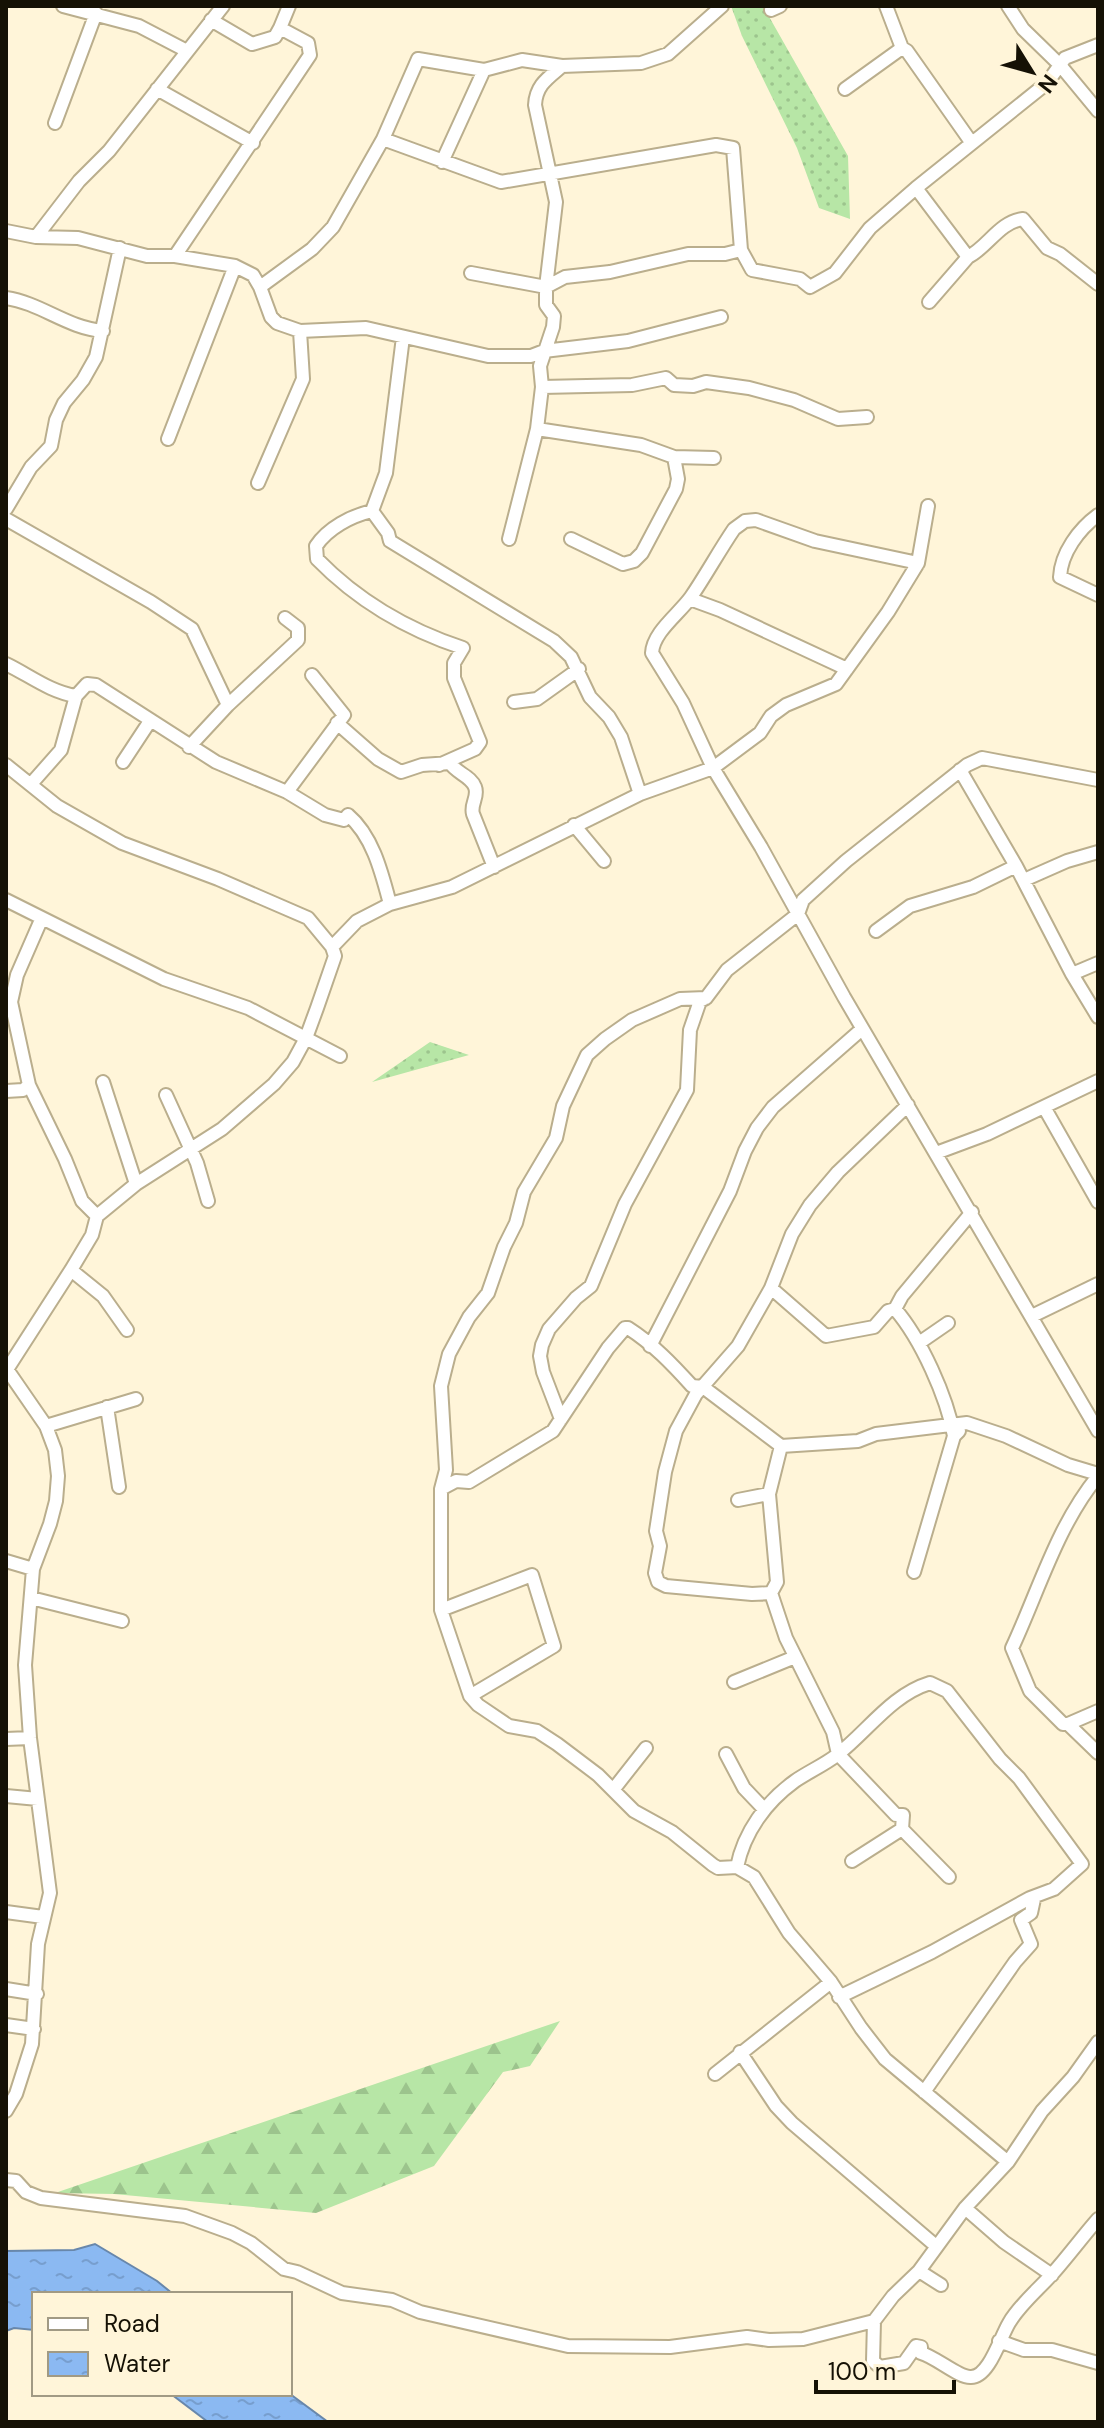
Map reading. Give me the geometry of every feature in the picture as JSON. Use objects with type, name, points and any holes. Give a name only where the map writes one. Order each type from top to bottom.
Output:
[{"type":"street","points":[[63,6],[139,26],[187,51]]},
{"type":"street","points":[[36,237],[79,181],[109,151],[223,6]]},
{"type":"street","points":[[211,20],[252,44],[275,37],[289,6]]},
{"type":"street","points":[[260,287],[312,249],[333,227],[383,139],[418,59],[484,70],[522,60],[562,66],[641,63],[668,54],[722,6]]},
{"type":"street","points":[[886,6],[902,48],[971,142]]},
{"type":"street","points":[[1008,6],[1023,29],[1060,65],[1098,111]]},
{"type":"street","points":[[55,123],[96,13]]},
{"type":"street","points":[[175,256],[253,143],[311,50],[308,43],[280,28]]},
{"type":"street","points":[[383,139],[501,182],[716,145],[733,148],[741,250],[752,270],[800,279],[810,287],[835,273],[870,228],[971,142],[1047,83],[1073,53],[1098,45]]},
{"type":"street","points":[[845,89],[902,48]]},
{"type":"street","points":[[509,539],[537,429],[542,387],[540,366],[554,316],[546,305],[546,287],[556,202],[535,105],[536,93],[540,85],[562,66]]},
{"type":"street","points":[[442,162],[484,70]]},
{"type":"street","points":[[157,89],[253,143]]},
{"type":"street","points":[[916,188],[968,257]]},
{"type":"street","points":[[929,302],[968,257],[979,251],[1004,226],[1023,219],[1047,248],[1060,254],[1098,284]]},
{"type":"street","points":[[6,231],[36,237],[78,238],[147,256],[175,256],[235,266],[253,275],[271,317],[283,326],[300,331],[366,328],[488,356],[531,356],[544,351],[628,341],[721,317]]},
{"type":"street","points":[[120,248],[96,357],[83,380],[64,403],[56,420],[51,446],[31,467],[7,519],[192,629],[228,705]]},
{"type":"street","points":[[471,273],[546,287],[565,277],[610,272],[688,254],[725,254],[741,250]]},
{"type":"street","points":[[168,439],[235,266]]},
{"type":"street","points":[[6,298],[33,304],[59,320],[103,331]]},
{"type":"street","points":[[258,483],[303,379],[300,331]]},
{"type":"street","points":[[372,511],[386,473],[403,337]]},
{"type":"street","points":[[542,387],[632,385],[666,378],[674,385],[693,386],[706,382],[749,388],[794,400],[838,419],[867,417]]},
{"type":"street","points":[[537,429],[641,445],[674,457],[714,458]]},
{"type":"street","points":[[571,539],[623,564],[634,561],[642,553],[676,489],[678,479],[674,457]]},
{"type":"street","points":[[332,947],[357,921],[390,904],[452,887],[640,794],[713,768],[760,733],[771,716],[786,705],[836,684],[918,563],[928,506]]},
{"type":"street","points":[[372,511],[388,533],[390,541],[554,641],[571,657],[590,697],[609,717],[621,737],[640,794]]},
{"type":"street","points":[[372,511],[354,516],[326,534],[316,546],[317,559],[370,605],[416,630],[463,648],[454,663],[454,678],[480,742],[475,749],[439,765]]},
{"type":"street","points":[[1098,515],[1085,525],[1061,561],[1060,577],[1098,595]]},
{"type":"street","points":[[918,563],[815,541],[756,520],[745,521],[734,529],[690,599],[660,634],[652,653],[683,703],[713,768],[862,1029],[1098,1431]]},
{"type":"street","points":[[690,599],[847,669]]},
{"type":"street","points":[[189,747],[228,705],[298,640],[298,628],[285,618]]},
{"type":"street","points":[[6,664],[50,689],[76,696]]},
{"type":"street","points":[[514,702],[537,699],[579,669]]},
{"type":"street","points":[[287,792],[344,715],[312,675]]},
{"type":"street","points":[[31,784],[61,750],[76,696],[87,684],[96,685],[216,762],[287,792],[325,815],[344,820],[348,815],[355,821],[380,867],[390,904]]},
{"type":"street","points":[[123,762],[150,721]]},
{"type":"street","points":[[337,723],[378,759],[401,772],[413,766],[450,763],[454,770],[475,786],[476,794],[471,807],[494,867]]},
{"type":"street","points":[[561,1419],[542,1370],[540,1356],[549,1329],[591,1286],[625,1204],[687,1090],[690,1030],[700,1001],[706,998],[727,970],[798,914],[803,900],[846,861],[960,770],[982,758],[1097,778]]},
{"type":"street","points":[[6,782],[10,768],[57,806],[122,843],[218,879],[308,918],[332,947],[335,956],[306,1038],[293,1062],[274,1084],[222,1129],[136,1184],[97,1216],[92,1235],[7,1370],[46,1426],[55,1450],[58,1476],[56,1501],[33,1569],[25,1665],[30,1738],[50,1893],[38,1944],[32,2044],[16,2094],[6,2111]]},
{"type":"street","points":[[960,770],[1098,1017]]},
{"type":"street","points":[[574,825],[604,861]]},
{"type":"street","points":[[1024,880],[1067,861],[1098,852]]},
{"type":"street","points":[[876,931],[910,906],[973,887],[1016,866]]},
{"type":"street","points":[[6,900],[164,979],[248,1008],[340,1056]]},
{"type":"street","points":[[41,920],[9,1001],[29,1085],[82,1201],[97,1216]]},
{"type":"street","points":[[1072,974],[1098,963]]},
{"type":"street","points":[[706,998],[680,999],[632,1020],[587,1055],[563,1106],[556,1138],[524,1192],[513,1231],[488,1293],[463,1326],[449,1354],[441,1386],[446,1470],[441,1489],[441,1610],[470,1696],[478,1705],[509,1726],[537,1731],[557,1744],[634,1811],[672,1832],[713,1865],[718,1868],[737,1867],[754,1877],[789,1933],[831,1982],[885,2059],[1008,2162]]},
{"type":"street","points":[[650,1346],[730,1191],[757,1128],[773,1107],[862,1029]]},
{"type":"street","points":[[936,1153],[1053,1105],[1098,1081]]},
{"type":"street","points":[[103,1082],[136,1184]]},
{"type":"street","points":[[6,1091],[23,1090],[29,1085]]},
{"type":"street","points":[[166,1095],[190,1149],[208,1201]]},
{"type":"street","points":[[771,1593],[666,1586],[658,1582],[655,1573],[660,1546],[657,1527],[665,1472],[676,1431],[696,1394],[738,1346],[771,1288],[792,1234],[810,1205],[838,1172],[908,1105]]},
{"type":"street","points":[[1044,1107],[1098,1202]]},
{"type":"street","points":[[771,1288],[826,1336],[874,1327],[895,1309],[902,1296],[972,1212]]},
{"type":"street","points":[[71,1270],[103,1296],[127,1330]]},
{"type":"street","points":[[1032,1316],[1098,1284]]},
{"type":"street","points":[[895,1309],[919,1343],[953,1430],[927,1536],[914,1572]]},
{"type":"street","points":[[919,1343],[948,1323]]},
{"type":"street","points":[[441,1489],[456,1481],[469,1482],[551,1433],[625,1328],[631,1329],[663,1353],[692,1386],[703,1387],[781,1446],[858,1441],[876,1434],[953,1430],[967,1423],[1006,1436],[1068,1465],[1098,1475],[1067,1524],[1012,1648],[1030,1691],[1056,1719],[1068,1724],[1098,1711]]},
{"type":"street","points":[[542,1370],[556,1388],[576,1397]]},
{"type":"street","points":[[46,1426],[136,1399]]},
{"type":"street","points":[[107,1407],[119,1487]]},
{"type":"street","points":[[781,1446],[769,1494],[777,1582],[771,1593],[795,1657],[833,1732],[838,1754],[896,1815],[903,1815],[902,1829],[949,1877]]},
{"type":"street","points":[[738,1500],[769,1494]]},
{"type":"street","points":[[6,1561],[33,1569]]},
{"type":"street","points":[[441,1610],[532,1575],[554,1646],[470,1696]]},
{"type":"street","points":[[31,1598],[122,1621]]},
{"type":"street","points":[[734,1682],[795,1657]]},
{"type":"street","points":[[737,1867],[741,1846],[764,1809],[794,1782],[838,1754],[871,1721],[917,1687],[930,1683],[942,1686],[1019,1778],[1082,1864],[1054,1889],[1030,1898],[932,1952],[839,1997]]},
{"type":"street","points":[[1068,1724],[1098,1753]]},
{"type":"street","points":[[6,1739],[30,1738]]},
{"type":"street","points":[[613,1790],[646,1748]]},
{"type":"street","points":[[726,1754],[744,1788],[764,1809]]},
{"type":"street","points":[[6,1796],[38,1799]]},
{"type":"street","points":[[852,1861],[902,1829]]},
{"type":"street","points":[[924,2092],[1015,1962],[1029,1947],[1031,1939],[1021,1920],[1031,1913],[1034,1899]]},
{"type":"street","points":[[6,1912],[43,1917]]},
{"type":"street","points":[[715,2074],[831,1982]]},
{"type":"street","points":[[6,1989],[37,1994]]},
{"type":"street","points":[[6,2025],[34,2029]]},
{"type":"street","points":[[1098,2043],[1042,2111],[1008,2162],[965,2208],[919,2271],[893,2296],[874,2321],[873,2361],[880,2367],[904,2363],[916,2346],[921,2347],[921,2353],[964,2376],[973,2378],[985,2371],[1017,2311],[1052,2275],[1098,2219]]},
{"type":"street","points":[[740,2052],[776,2106],[792,2123],[936,2246]]},
{"type":"street","points":[[6,2180],[16,2181],[26,2192],[41,2198],[185,2216],[232,2233],[251,2243],[284,2269],[342,2293],[392,2300],[420,2312],[568,2346],[670,2347],[747,2337],[803,2339],[874,2321]]},
{"type":"street","points":[[965,2208],[1004,2242],[1052,2275]]},
{"type":"street","points":[[919,2271],[941,2285]]},
{"type":"street","points":[[999,2341],[1024,2350],[1052,2350],[1098,2363]]},
{"type":"green space","points":[[731,6],[763,6],[848,156],[850,219],[819,208],[797,148],[742,36]]},
{"type":"green space","points":[[430,1042],[469,1055],[372,1082]]},
{"type":"green space","points":[[560,2021],[530,2066],[503,2072],[434,2166],[316,2213],[114,2194],[55,2193]]},
{"type":"water","points":[[95,2244],[171,2292],[32,2292],[32,2330],[14,2328],[6,2331],[6,2251],[74,2250]]},
{"type":"water","points":[[292,2395],[328,2422],[208,2422],[174,2396]]}]
